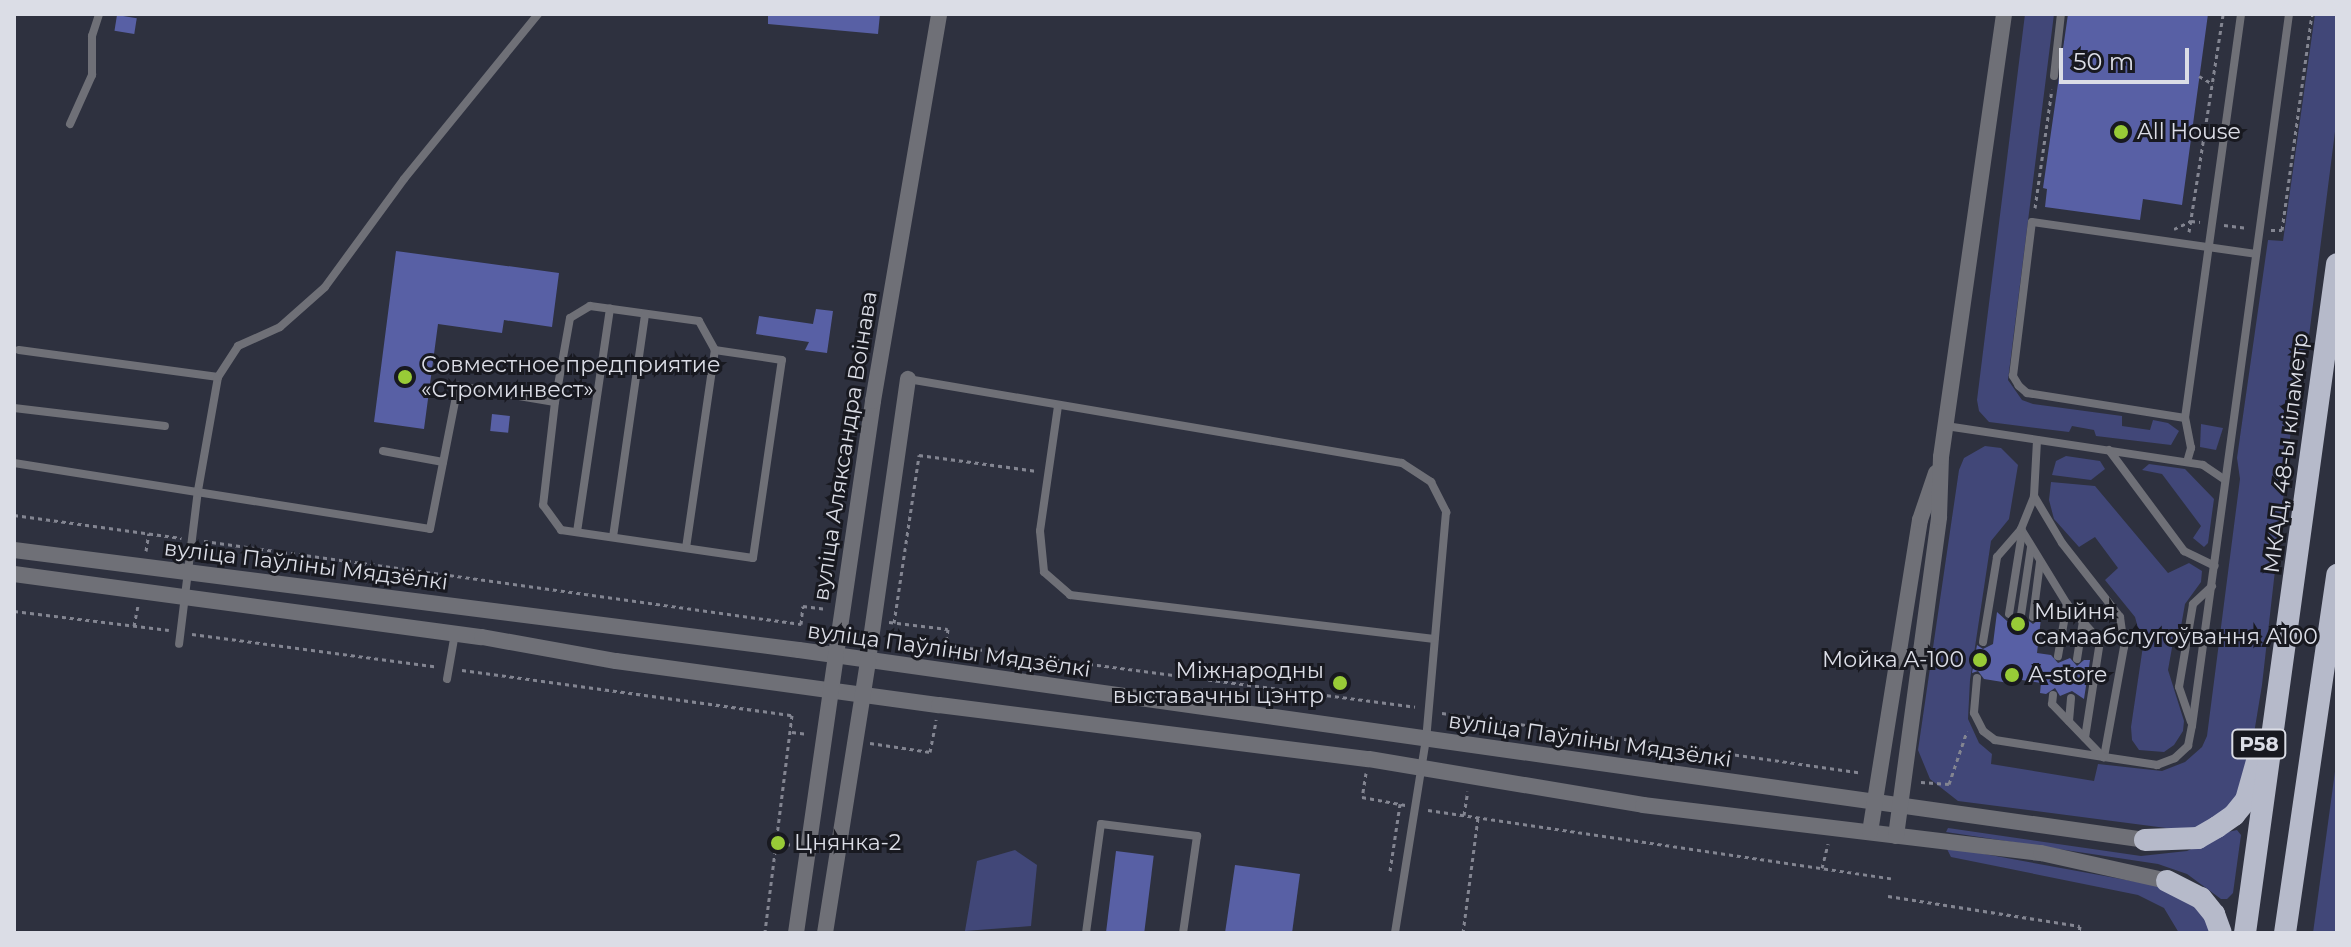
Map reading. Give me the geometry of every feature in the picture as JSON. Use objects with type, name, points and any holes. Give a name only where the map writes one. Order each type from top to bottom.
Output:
[{"type":"highway","name":"МКАД, 48-ы кіламетр","points":[[2245,933],[2337,264]]},
{"type":"highway","points":[[2285,933],[2337,575]]},
{"type":"highway","name":"Р58","points":[[2145,840],[2198,838],[2234,815],[2246,800],[2254,780],[2277,615],[2296,577]]},
{"type":"highway","points":[[2167,881],[2201,898],[2221,933]]},
{"type":"street","name":"вуліца Аляксандра Воінава","points":[[796,933],[841,611],[939,14]]},
{"type":"street","points":[[1896,836],[1939,517],[1941,457],[2004,14]]},
{"type":"street","points":[[825,933],[908,379]]},
{"type":"street","points":[[1870,832],[1920,520],[1941,457]]},
{"type":"street","name":"вуліца Паўліны Мядзёлкі","points":[[14,550],[836,655],[1901,807]]},
{"type":"street","name":"вуліца Паўліны Мядзёлкі","points":[[14,574],[455,633],[616,661],[1369,759],[1643,805],[2041,853],[2167,881]]},
{"type":"street","name":"Р58","points":[[1901,807],[2145,840]]},
{"type":"lane","points":[[70,124],[92,75],[92,36],[99,14]]},
{"type":"lane","points":[[179,644],[198,490],[218,377],[238,346],[280,327],[325,287],[404,179],[538,14]]},
{"type":"lane","points":[[2054,76],[2061,14]]},
{"type":"lane","points":[[2187,462],[2191,448],[2185,418],[2241,14]]},
{"type":"lane","points":[[1977,678],[1974,713],[1983,731],[1995,740],[2157,765],[2175,758],[2188,746],[2289,14]]},
{"type":"lane","points":[[2185,418],[2027,393],[2013,376],[2032,222],[2256,254]]},
{"type":"lane","points":[[686,548],[715,350],[699,321],[590,306],[570,318],[555,402],[543,505],[561,530],[753,558],[782,360],[715,350]]},
{"type":"lane","points":[[577,532],[610,308]]},
{"type":"lane","points":[[613,537],[645,314]]},
{"type":"lane","points":[[19,350],[218,377]]},
{"type":"lane","points":[[908,379],[1402,463],[1431,482],[1446,512],[1426,710],[1426,739],[1395,933]]},
{"type":"lane","points":[[14,463],[430,529],[458,386],[555,402]]},
{"type":"lane","points":[[1058,406],[1040,531],[1044,572],[1070,595],[1434,639]]},
{"type":"lane","points":[[14,408],[165,426]]},
{"type":"lane","points":[[1946,426],[2187,462],[2212,468],[2224,479]]},
{"type":"lane","points":[[2009,614],[2022,530],[2034,496],[2037,440]]},
{"type":"lane","points":[[2109,450],[2184,551],[2215,566]]},
{"type":"lane","points":[[383,451],[443,462]]},
{"type":"lane","points":[[2034,496],[2062,543],[2120,617],[2124,647],[2104,757]]},
{"type":"lane","points":[[2022,530],[2067,604],[2100,641],[2085,738]]},
{"type":"lane","points":[[1983,642],[1997,557],[2022,530]]},
{"type":"lane","points":[[2021,615],[2031,547]]},
{"type":"lane","points":[[2033,617],[2040,561]]},
{"type":"lane","points":[[2192,726],[2179,687],[2193,604],[2212,586]]},
{"type":"lane","points":[[2058,656],[2067,604]]},
{"type":"lane","points":[[2077,659],[2083,622]]},
{"type":"lane","points":[[447,679],[455,633]]},
{"type":"lane","points":[[2053,695],[2052,704],[2104,757]]},
{"type":"lane","points":[[2069,721],[2071,698]]},
{"type":"lane","points":[[1086,933],[1101,824],[1197,836],[1183,933]]},
{"type":"path","points":[[2188,243],[2223,14]]},
{"type":"path","points":[[2191,221],[2282,230],[2312,14]]},
{"type":"path","points":[[2034,211],[2054,76]]},
{"type":"path","points":[[2199,76],[2213,84]]},
{"type":"path","points":[[894,623],[919,455],[1048,473]]},
{"type":"path","points":[[14,515],[801,624],[803,606],[841,611]]},
{"type":"path","points":[[14,611],[792,715],[765,933]]},
{"type":"path","points":[[874,620],[948,629],[943,672]]},
{"type":"path","points":[[946,645],[1375,705],[1391,702],[1426,710],[1881,775]]},
{"type":"path","points":[[868,750],[870,743],[930,752],[939,705]]},
{"type":"path","points":[[1904,779],[1949,784],[1974,713]]},
{"type":"path","points":[[1369,759],[1362,797],[1478,818],[1891,878]]},
{"type":"path","points":[[1390,876],[1400,804]]},
{"type":"path","points":[[1463,933],[1478,818]]},
{"type":"path","points":[[1888,896],[2080,926],[2079,933]]},
{"type":"shaded area","points":[[2025,14],[2054,14],[2008,380],[2022,400],[2033,404],[2122,416],[2122,426],[2150,430],[2153,420],[2168,423],[2179,431],[2171,445],[2096,436],[2094,430],[2072,426],[2069,432],[1989,422],[1979,411],[1977,400]]},
{"type":"shaded area","points":[[2315,14],[2337,14],[2337,116],[2309,336],[2295,394],[2262,685],[2245,788],[2227,814],[2189,831],[1958,801],[1930,779],[1918,750],[1959,470],[1964,458],[1985,446],[2001,448],[2018,465],[2009,519],[1991,541],[1970,680],[1968,719],[1979,743],[1992,754],[1991,764],[2094,781],[2098,764],[2162,771],[2185,762],[2202,747],[2207,736],[2240,479],[2237,458],[2268,240],[2283,241]]},
{"type":"shaded area","points":[[2201,424],[2223,428],[2216,450],[2200,447]]},
{"type":"shaded area","points":[[2066,456],[2100,461],[2105,469],[2091,480],[2052,475],[2056,461]]},
{"type":"shaded area","points":[[2149,464],[2185,469],[2214,499],[2208,543],[2204,547],[2193,538],[2201,526],[2162,474],[2142,470]]},
{"type":"shaded area","points":[[2051,482],[2095,486],[2168,573],[2189,563],[2202,571],[2201,582],[2185,604],[2178,643],[2173,642],[2168,670],[2184,721],[2183,731],[2174,745],[2164,752],[2139,750],[2132,740],[2131,727],[2143,646],[2135,617],[2105,580],[2118,568],[2095,537],[2079,547],[2054,519],[2049,500]]},
{"type":"shaded area","points":[[2337,757],[2337,933],[2313,933]]},
{"type":"shaded area","points":[[1948,828],[2141,856],[2187,851],[2237,830],[2241,835],[2233,893],[2227,899],[2221,899],[2187,874],[2158,864],[1946,832]]},
{"type":"shaded area","points":[[1946,847],[2176,889],[2196,900],[2216,933],[2179,933],[2164,908],[2138,895],[1951,857]]},
{"type":"shaded area","points":[[1015,850],[1037,865],[1031,926],[965,931],[977,861]]},
{"type":"building","points":[[768,14],[880,14],[878,34],[768,24]]},
{"type":"building","name":"All House","points":[[2068,14],[2208,14],[2182,205],[2143,199],[2140,220],[2045,207],[2047,189],[2043,188]]},
{"type":"building","points":[[117,15],[137,18],[134,34],[114,31]]},
{"type":"building","name":"Совместное предприятие «Строминвест»","points":[[396,251],[559,273],[552,327],[504,320],[502,333],[438,324],[424,429],[374,422]]},
{"type":"building","points":[[816,309],[833,311],[827,353],[805,350],[809,342],[756,334],[759,316],[813,324]]},
{"type":"building","points":[[492,414],[510,416],[508,433],[490,431]]},
{"type":"building","points":[[1997,612],[2007,621],[2026,619],[2033,624],[2041,618],[2037,653],[2051,655],[2058,663],[2070,658],[2077,666],[2084,660],[2090,660],[2084,699],[2072,691],[2060,696],[2055,688],[2046,694],[2040,693],[2041,683],[2016,679],[2015,684],[1984,679],[1978,671],[1972,673],[1977,645],[1983,649],[1993,644]]},
{"type":"building","points":[[1116,851],[1154,856],[1144,933],[1106,931]]},
{"type":"building","points":[[1235,865],[1300,874],[1292,933],[1225,933]]},
{"type":"place","name":"All House","points":[[2121,132]]},
{"type":"place","name":"Совместное предприятие «Строминвест»","points":[[405,377]]},
{"type":"place","name":"Мыйня самаабслугоўвання A100","points":[[2018,624]]},
{"type":"place","name":"Мойка A-100","points":[[1980,660]]},
{"type":"place","name":"А-store","points":[[2012,675]]},
{"type":"place","name":"Міжнародны выставачны цэнтр","points":[[1340,683]]},
{"type":"place","name":"Цнянка-2","points":[[778,843]]}]
